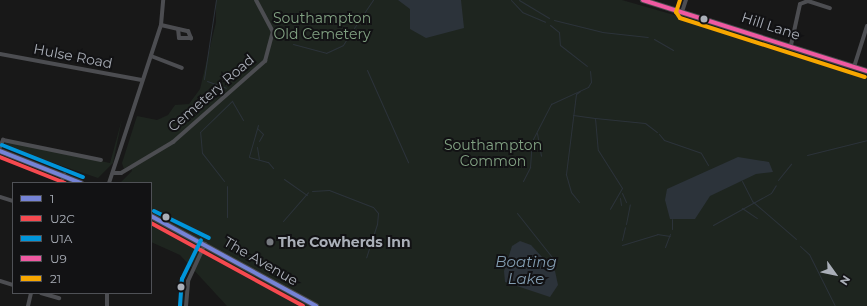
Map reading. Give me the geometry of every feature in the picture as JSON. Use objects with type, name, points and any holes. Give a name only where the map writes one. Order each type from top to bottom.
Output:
[{"type":"main road","points":[[0,151],[79,182]]},
{"type":"main road","name":"The Avenue","points":[[152,216],[206,243],[316,306]]},
{"type":"street","points":[[110,182],[114,173],[142,80],[161,25],[163,0]]},
{"type":"street","name":"Cemetery Road","points":[[114,173],[121,173],[173,142],[265,61],[273,32],[256,0]]},
{"type":"street","name":"Hill Lane","points":[[643,0],[791,45],[867,71]]},
{"type":"street","points":[[682,12],[686,0]]},
{"type":"street","points":[[791,45],[800,4],[808,0],[827,5]]},
{"type":"street","points":[[161,25],[178,29]]},
{"type":"street","points":[[854,67],[867,26]]},
{"type":"street","name":"Hulse Road","points":[[0,54],[142,80]]},
{"type":"street","points":[[151,56],[176,68],[182,68]]},
{"type":"street","points":[[176,68],[176,74]]},
{"type":"street","points":[[0,147],[3,140],[101,160]]},
{"type":"street","points":[[61,182],[64,175]]},
{"type":"street","points":[[0,196],[12,200]]},
{"type":"street","points":[[186,306],[188,280],[206,243]]},
{"type":"street","points":[[0,281],[12,285]]},
{"type":"street","points":[[28,306],[31,294]]},
{"type":"street","points":[[44,294],[59,298]]},
{"type":"street","points":[[107,294],[107,306]]},
{"type":"green space","name":"Southampton Common","points":[[216,0],[622,0],[716,27],[867,79],[867,306],[227,306],[180,255],[152,242],[152,182],[121,182],[132,171],[130,165],[124,169],[122,163],[137,116],[157,120],[168,115],[175,105],[189,104],[200,89],[216,22]]},
{"type":"green space","points":[[122,119],[113,163],[98,178],[3,146],[6,142],[110,163]]},
{"type":"water","points":[[398,0],[461,0],[464,28],[426,38],[410,29],[410,9]]},
{"type":"water","points":[[738,157],[769,162],[773,172],[756,174],[710,196],[695,219],[670,219],[665,200],[667,189]]},
{"type":"water","name":"Boating Lake","points":[[520,241],[531,245],[555,271],[558,285],[550,297],[505,282],[504,271],[512,246]]},
{"type":"waterway","points":[[204,79],[216,0]]},
{"type":"waterway","points":[[354,28],[373,0]]},
{"type":"waterway","points":[[511,0],[522,12],[545,22]]},
{"type":"waterway","points":[[519,0],[549,18]]},
{"type":"waterway","points":[[554,20],[602,32],[648,37]]},
{"type":"waterway","points":[[550,25],[559,32],[560,45],[587,66]]},
{"type":"waterway","points":[[293,44],[326,53],[343,45],[351,32]]},
{"type":"waterway","points":[[654,39],[673,50]]},
{"type":"waterway","points":[[367,70],[408,162]]},
{"type":"waterway","points":[[523,181],[530,167],[532,141],[551,104],[588,87],[591,82],[590,71]]},
{"type":"waterway","points":[[207,81],[226,88]]},
{"type":"waterway","points":[[579,202],[571,192],[566,174],[576,94],[580,91]]},
{"type":"waterway","points":[[224,181],[202,153],[200,132],[232,101],[243,120]]},
{"type":"waterway","points":[[573,115],[595,118],[598,150],[622,188],[610,209]]},
{"type":"waterway","points":[[595,118],[645,123],[657,132]]},
{"type":"waterway","points":[[258,125],[249,157],[268,162],[273,168]]},
{"type":"waterway","points":[[257,128],[263,134],[259,141]]},
{"type":"waterway","points":[[537,133],[541,156]]},
{"type":"waterway","points":[[659,134],[664,140],[701,153],[708,165]]},
{"type":"waterway","points":[[807,155],[867,140]]},
{"type":"waterway","points":[[257,147],[259,159]]},
{"type":"waterway","points":[[778,180],[791,164]]},
{"type":"waterway","points":[[284,179],[307,195]]},
{"type":"waterway","points":[[742,181],[752,201],[796,239]]},
{"type":"waterway","points":[[713,225],[771,193],[776,185]]},
{"type":"waterway","points":[[227,186],[227,217]]},
{"type":"waterway","points":[[312,191],[329,190],[373,207],[378,213],[377,224],[366,257]]},
{"type":"waterway","points":[[283,221],[308,192]]},
{"type":"waterway","points":[[622,193],[626,202]]},
{"type":"waterway","points":[[620,198],[621,205]]},
{"type":"waterway","points":[[626,224],[630,204]]},
{"type":"waterway","points":[[742,208],[757,218]]},
{"type":"waterway","points":[[517,213],[555,261],[553,264]]},
{"type":"waterway","points":[[672,219],[672,229]]},
{"type":"waterway","points":[[622,240],[625,227]]},
{"type":"waterway","points":[[622,245],[657,234],[670,236]]},
{"type":"waterway","points":[[665,247],[670,234]]},
{"type":"waterway","points":[[800,246],[809,254],[835,306]]},
{"type":"transit line","name":"U9","points":[[643,0],[867,71]]},
{"type":"transit line","name":"21","points":[[680,0],[676,12],[680,18],[865,77]]},
{"type":"transit line","name":"U1A","points":[[2,145],[83,177]]},
{"type":"transit line","name":"1","points":[[0,151],[78,182]]},
{"type":"transit line","name":"U2C","points":[[0,157],[62,182]]},
{"type":"transit line","name":"U1A","points":[[154,211],[209,238]]},
{"type":"transit line","name":"1","points":[[152,217],[316,306]]},
{"type":"transit line","name":"U2C","points":[[152,224],[303,306]]},
{"type":"transit line","name":"U1A","points":[[180,306],[182,279],[201,240]]},
{"type":"place","name":"The Cowherds Inn","points":[[270,242]]},
{"type":"park label","name":"Southampton Old Cemetery","points":[[322,26]]}]
